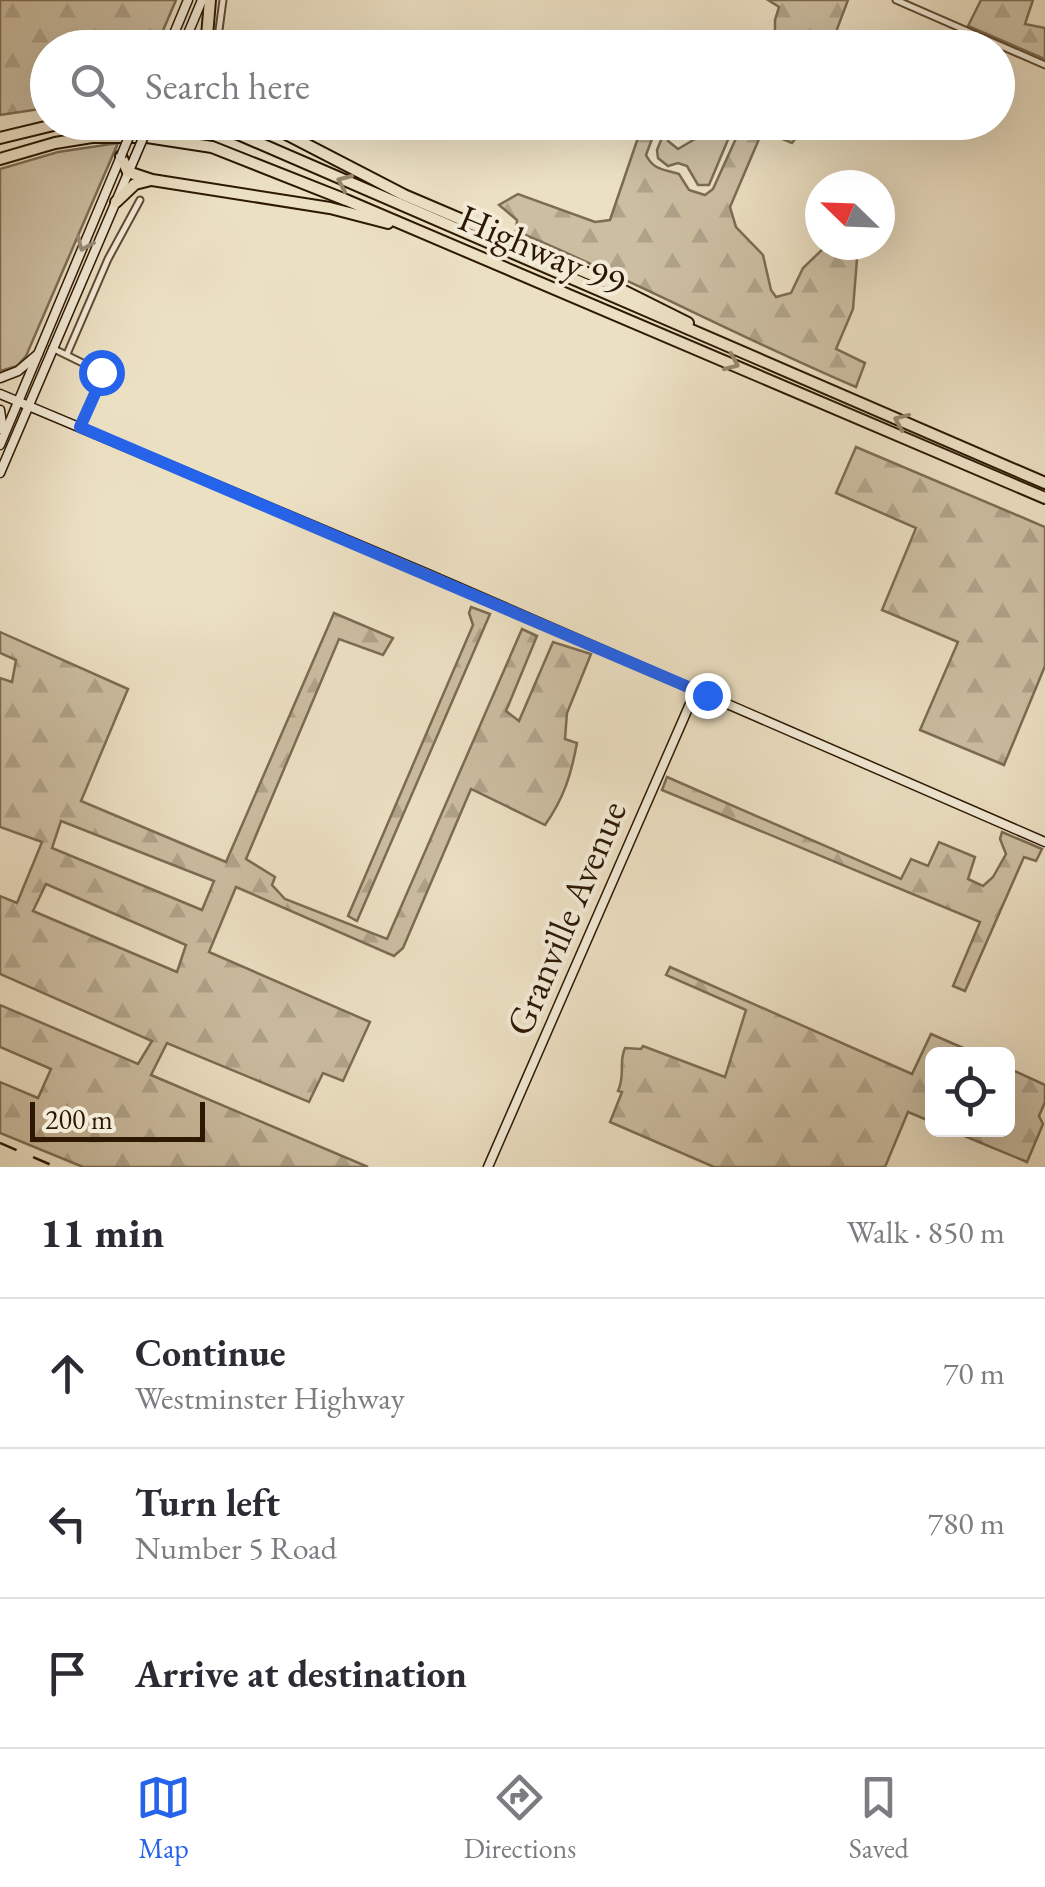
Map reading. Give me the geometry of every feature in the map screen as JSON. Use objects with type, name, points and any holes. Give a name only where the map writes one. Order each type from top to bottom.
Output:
[{"type":"highway","points":[[208,30],[210,0]]},
{"type":"highway","points":[[0,138],[30,131]]},
{"type":"highway","name":"Highway 99","points":[[0,158],[74,140]]},
{"type":"highway","name":"Highway 99","points":[[178,140],[266,166],[1045,498]]},
{"type":"highway","name":"Highway 99","points":[[252,140],[1045,483]]},
{"type":"highway","points":[[298,140],[404,195],[592,276],[723,344]]},
{"type":"highway","points":[[121,156],[128,172],[152,180],[330,208],[409,226]]},
{"type":"highway","points":[[116,202],[135,184],[152,180]]},
{"type":"main road","points":[[176,30],[188,0]]},
{"type":"main road","points":[[190,30],[202,0]]},
{"type":"main road","points":[[0,473],[38,354],[128,140]]},
{"type":"main road","points":[[1,442],[52,348],[142,140]]},
{"type":"main road","points":[[0,378],[18,371],[38,354]]},
{"type":"main road","points":[[0,394],[1045,842]]},
{"type":"main road","points":[[0,410],[1,442]]},
{"type":"main road","name":"Granville Avenue","points":[[488,1167],[696,690]]},
{"type":"street","points":[[218,30],[223,0]]},
{"type":"street","points":[[896,0],[965,30]]},
{"type":"street","points":[[1015,52],[1045,65]]},
{"type":"street","points":[[67,354],[140,200]]},
{"type":"street","points":[[52,348],[96,367],[102,375],[80,427]]},
{"type":"green space","points":[[0,0],[176,0],[163,30],[30,30],[30,111],[0,115]]},
{"type":"green space","points":[[768,0],[848,0],[837,30],[775,30],[779,7]]},
{"type":"green space","points":[[981,0],[1033,0],[1025,24],[1045,28],[1045,59],[1015,46],[1015,30],[977,30],[968,26]]},
{"type":"green space","points":[[637,140],[652,140],[646,155],[649,160],[660,169],[679,174],[689,190],[705,195],[713,189],[735,140],[759,140],[730,207],[736,227],[763,255],[776,297],[791,293],[811,260],[857,260],[853,309],[836,349],[865,363],[856,387],[516,231],[517,220],[499,205],[518,194],[595,222],[610,220]]},
{"type":"green space","points":[[661,140],[668,140],[678,149],[693,140],[728,140],[709,185],[698,185],[687,166],[668,166],[658,158]]},
{"type":"green space","points":[[118,143],[26,356],[17,366],[0,371],[0,169],[58,152]]},
{"type":"green space","points":[[856,447],[1045,527],[1045,666],[1004,765],[920,730],[958,642],[882,610],[916,528],[836,493]]},
{"type":"green space","points":[[471,607],[490,614],[357,921],[348,916],[473,625]]},
{"type":"green space","points":[[334,613],[393,638],[383,655],[339,639],[246,859],[275,877],[272,885],[285,899],[387,939],[522,629],[537,636],[506,711],[519,721],[553,642],[591,654],[567,713],[565,739],[577,743],[566,786],[552,815],[545,825],[471,789],[403,948],[394,956],[236,887],[209,952],[370,1022],[343,1081],[323,1073],[309,1102],[167,1043],[151,1075],[368,1167],[83,1167],[0,1133],[0,1082],[38,1098],[51,1069],[0,1047],[0,1005],[138,1064],[152,1041],[0,974],[0,896],[17,903],[42,842],[0,827],[0,678],[12,682],[16,660],[0,653],[0,632],[128,689],[81,801],[226,862]],"holes":[[[61,821],[214,881],[202,910],[52,848]],[[46,884],[186,945],[177,972],[33,911]]]},
{"type":"green space","points":[[667,777],[901,879],[911,859],[928,866],[939,842],[975,857],[968,879],[983,886],[1006,854],[1000,839],[1002,832],[1042,849],[1036,861],[1024,857],[965,991],[953,986],[980,922],[662,790]]},
{"type":"green space","points":[[670,967],[912,1074],[931,1034],[961,1047],[925,1047],[925,1119],[908,1112],[885,1167],[714,1167],[610,1122],[622,1092],[618,1091],[625,1048],[643,1046],[725,1077],[746,1010],[666,975]]},
{"type":"green space","points":[[1015,1071],[1045,1085],[1045,1102],[1039,1116],[1043,1124],[1027,1162],[967,1137],[1015,1137]]},
{"type":"railway","points":[[0,1143],[56,1167]]},
{"type":"route","points":[[101,372],[102,378],[80,427],[707,695]]}]
